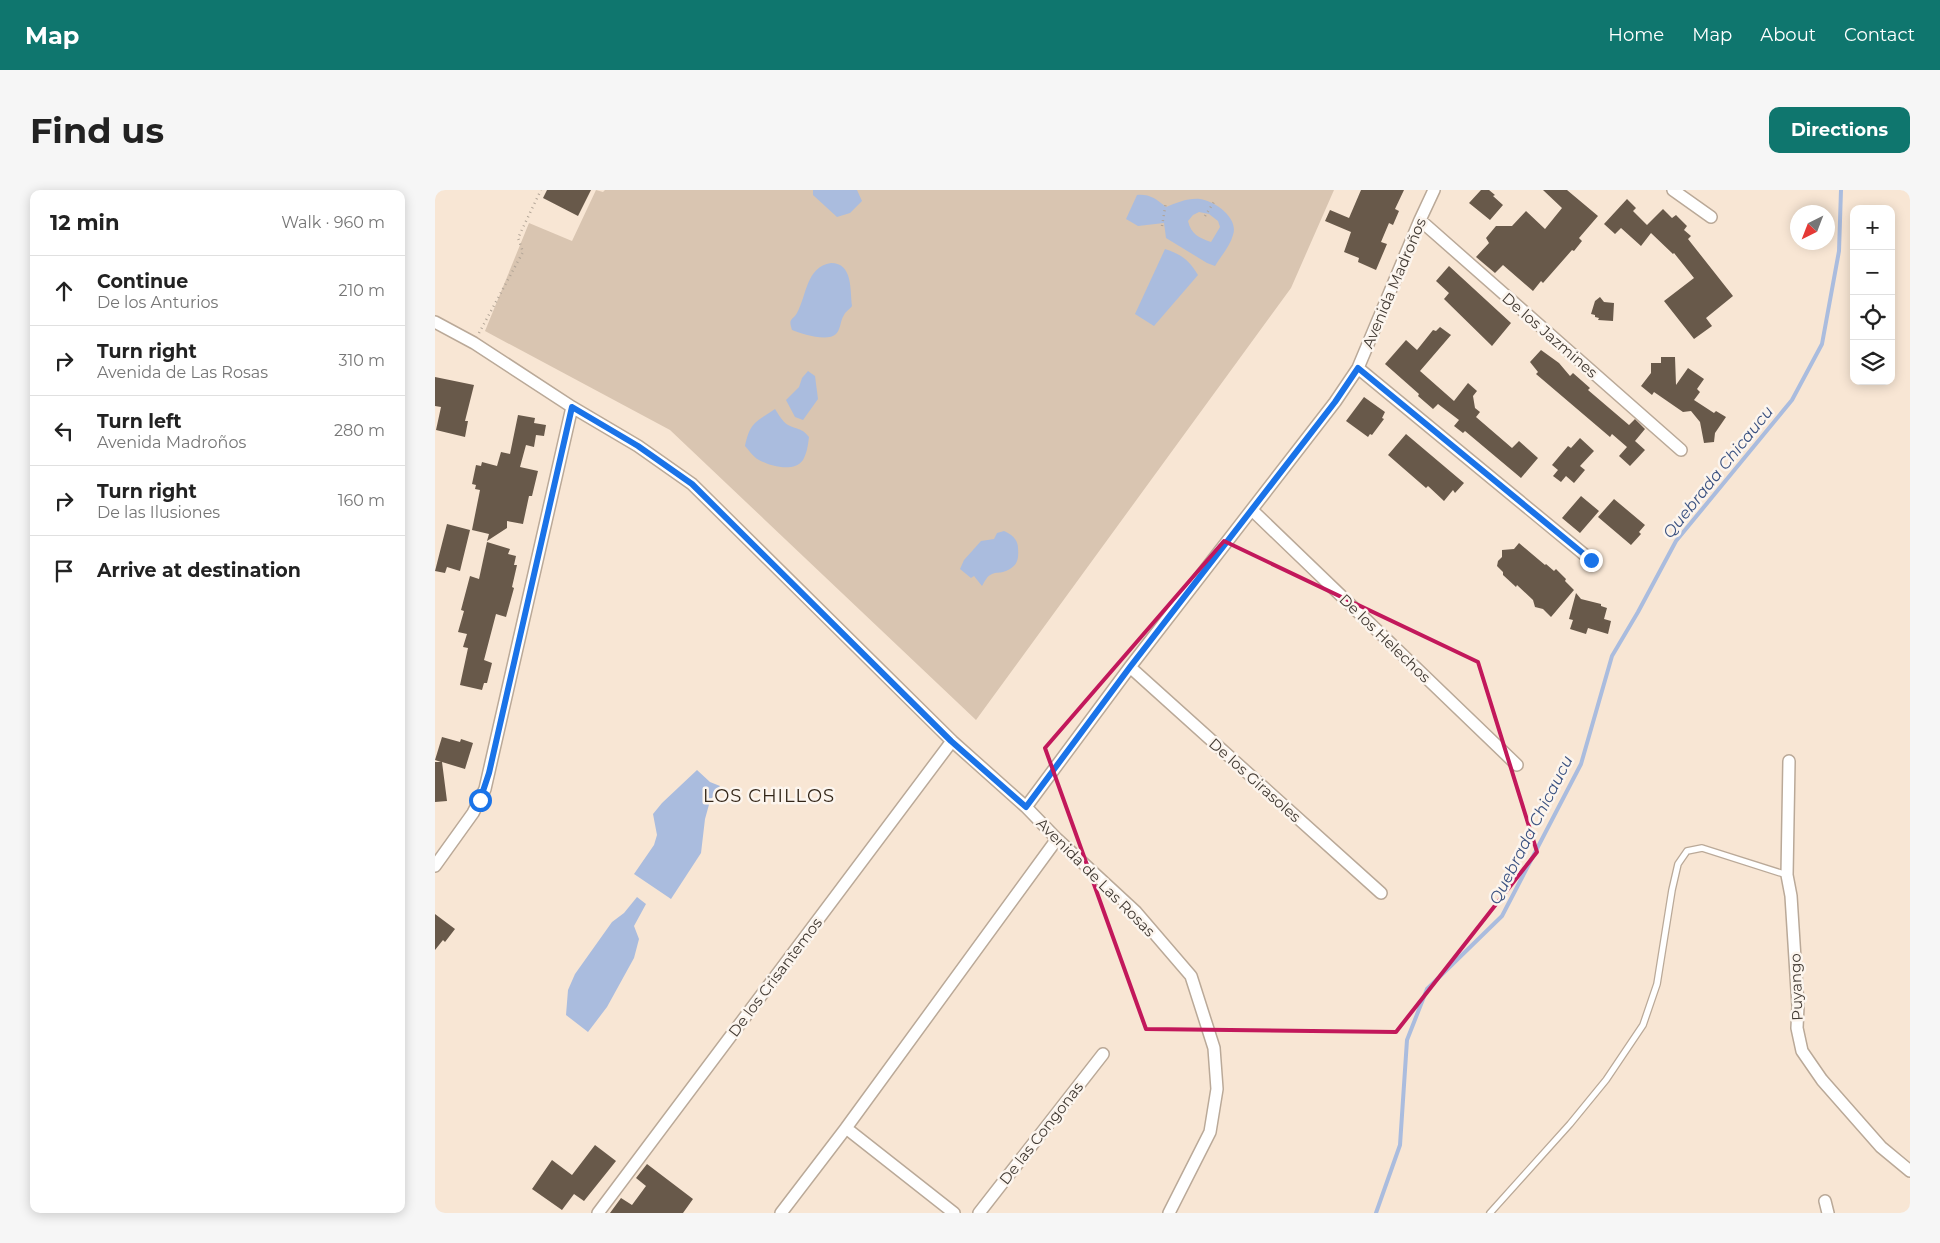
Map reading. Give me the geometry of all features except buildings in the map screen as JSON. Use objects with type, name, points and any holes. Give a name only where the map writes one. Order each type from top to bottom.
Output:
[{"type":"street","name":"Avenida Madroños","points":[[1026,807],[1130,667],[1335,402],[1358,368],[1434,190]]},
{"type":"street","points":[[1673,190],[1711,217]]},
{"type":"street","name":"De los Jazmines","points":[[1420,220],[1681,450]]},
{"type":"street","name":"Avenida de Las Rosas","points":[[435,322],[474,343],[572,407],[638,446],[692,484],[951,741],[1026,807],[1057,839],[1136,912],[1191,976],[1214,1048],[1217,1089],[1210,1132],[1169,1213]]},
{"type":"street","points":[[1358,368],[1591,560]]},
{"type":"street","points":[[435,866],[473,813],[485,789],[572,407]]},
{"type":"street","name":"De los Helechos","points":[[1253,510],[1517,765]]},
{"type":"street","name":"De los Girasoles","points":[[1130,667],[1381,893]]},
{"type":"street","name":"De los Crisantemos","points":[[598,1213],[951,741]]},
{"type":"street","name":"Puyango","points":[[1789,761],[1787,875],[1791,896],[1798,1006],[1797,1028],[1802,1051],[1822,1080],[1881,1147],[1910,1171]]},
{"type":"street","points":[[781,1213],[846,1128],[1057,839]]},
{"type":"street","name":"De las Congonas","points":[[979,1213],[1103,1054]]},
{"type":"street","points":[[846,1128],[954,1213]]},
{"type":"street","points":[[1825,1201],[1828,1213]]},
{"type":"lane","points":[[1490,1213],[1570,1124],[1606,1080],[1643,1025],[1657,984],[1678,864],[1687,851],[1702,848],[1787,875]]},
{"type":"path","points":[[474,343],[523,252],[518,238],[541,190]]},
{"type":"path","points":[[1162,226],[1166,202]]},
{"type":"path","points":[[1205,216],[1214,202]]},
{"type":"highlighted area","points":[[1224,541],[1478,662],[1537,852],[1396,1032],[1146,1029],[1045,748]]},
{"type":"shaded area","points":[[596,190],[603,192],[605,190],[1334,190],[1291,288],[976,720],[670,430],[485,331],[529,223],[572,241]]},
{"type":"water","points":[[813,190],[857,190],[862,201],[850,213],[837,217],[813,195]]},
{"type":"water","points":[[1137,195],[1146,195],[1166,207],[1186,200],[1200,199],[1212,203],[1224,211],[1232,222],[1234,229],[1230,243],[1215,266],[1166,238],[1164,223],[1138,226],[1126,219]],"holes":[[[1199,212],[1209,214],[1218,221],[1220,227],[1211,242],[1196,235],[1188,221]]]},
{"type":"water","points":[[1165,249],[1176,253],[1184,259],[1198,275],[1154,326],[1135,314]]},
{"type":"water","points":[[831,263],[838,264],[847,272],[851,293],[852,306],[845,314],[838,332],[832,336],[821,337],[792,330],[791,320],[797,313],[812,276],[817,270]]},
{"type":"water","points":[[808,371],[815,376],[818,399],[803,420],[795,417],[786,400],[799,387],[802,378]]},
{"type":"water","points":[[775,409],[786,423],[791,427],[801,430],[809,437],[803,460],[794,466],[775,466],[759,460],[745,446],[749,432],[755,423]]},
{"type":"water","points":[[1004,531],[1012,535],[1017,542],[1018,553],[1016,563],[1008,570],[990,575],[982,586],[974,576],[971,578],[960,569],[964,560],[981,541],[994,539],[997,533]]},
{"type":"water","points":[[697,770],[710,782],[720,786],[710,801],[705,819],[701,853],[671,899],[634,874],[654,845],[657,835],[653,814]]},
{"type":"water","points":[[637,897],[646,904],[634,926],[639,939],[634,958],[607,1007],[588,1032],[566,1015],[568,990],[575,974],[612,922],[624,913]]},
{"type":"waterway","name":"Quebrada Chicaucu","points":[[1376,1213],[1400,1145],[1407,1040],[1427,989],[1502,916],[1581,764],[1612,656],[1676,541],[1792,400],[1822,344],[1839,251],[1841,190]]},
{"type":"district","name":"LOS CHILLOS","points":[[769,796]]},
{"type":"route","points":[[480,800],[489,773],[572,407],[638,446],[692,484],[951,741],[1026,807],[1130,667],[1335,402],[1358,368],[1591,560]]}]
